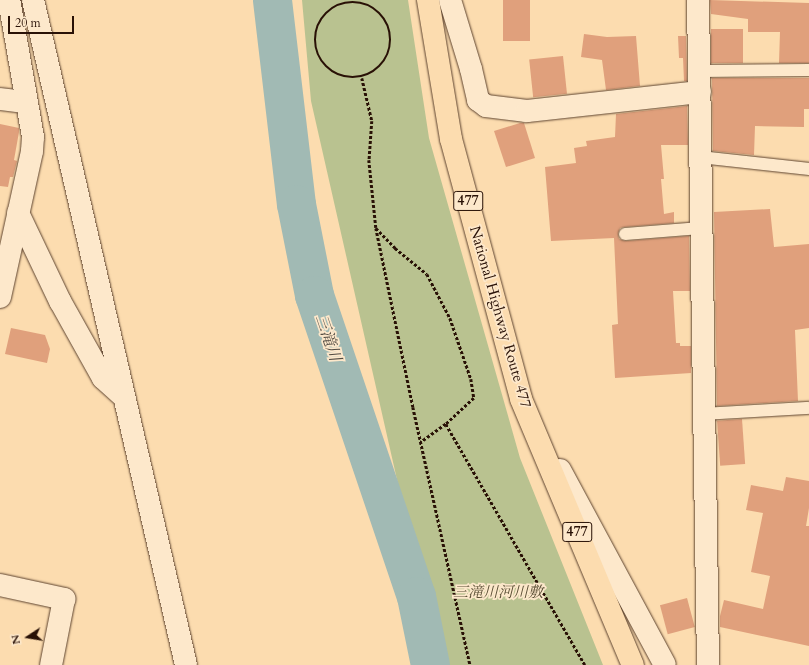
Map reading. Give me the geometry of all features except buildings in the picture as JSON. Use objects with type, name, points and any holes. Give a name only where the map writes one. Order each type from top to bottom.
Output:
[{"type":"highway","name":"National Highway Route 477","points":[[428,0],[451,139],[521,399],[633,665]]},
{"type":"street","points":[[0,297],[32,151],[33,137],[9,0]]},
{"type":"street","points":[[33,0],[186,665]]},
{"type":"street","points":[[450,0],[471,69],[478,100],[486,106],[527,111],[700,92]]},
{"type":"street","points":[[698,0],[708,665]]},
{"type":"street","points":[[0,99],[26,102]]},
{"type":"street","points":[[18,213],[60,302],[103,378],[124,397]]},
{"type":"street","points":[[521,399],[665,665]]},
{"type":"street","points":[[0,585],[64,599],[51,665]]},
{"type":"lane","points":[[699,71],[809,70]]},
{"type":"lane","points":[[700,157],[809,169]]},
{"type":"lane","points":[[626,234],[701,228]]},
{"type":"lane","points":[[704,414],[809,408]]},
{"type":"path","points":[[335,0],[336,6]]},
{"type":"path","points":[[348,2],[361,2],[373,7],[383,15],[390,27],[392,40],[390,52],[384,64],[374,72],[362,78],[350,78],[338,75],[328,69],[320,59],[316,47],[315,35],[319,23],[326,13],[336,6],[348,2]]},
{"type":"path","points":[[362,78],[372,121],[369,160],[376,228],[470,665]]},
{"type":"path","points":[[376,228],[395,248],[427,274],[450,318],[462,349],[474,398],[446,424],[421,442]]},
{"type":"path","points":[[446,424],[585,665]]},
{"type":"green space","name":"三滝川河川敷","points":[[302,0],[408,0],[429,138],[520,458],[603,665],[441,665],[398,484],[311,101]]},
{"type":"waterway","name":"三滝川","points":[[272,0],[296,204],[314,295],[416,596],[430,665]]}]
